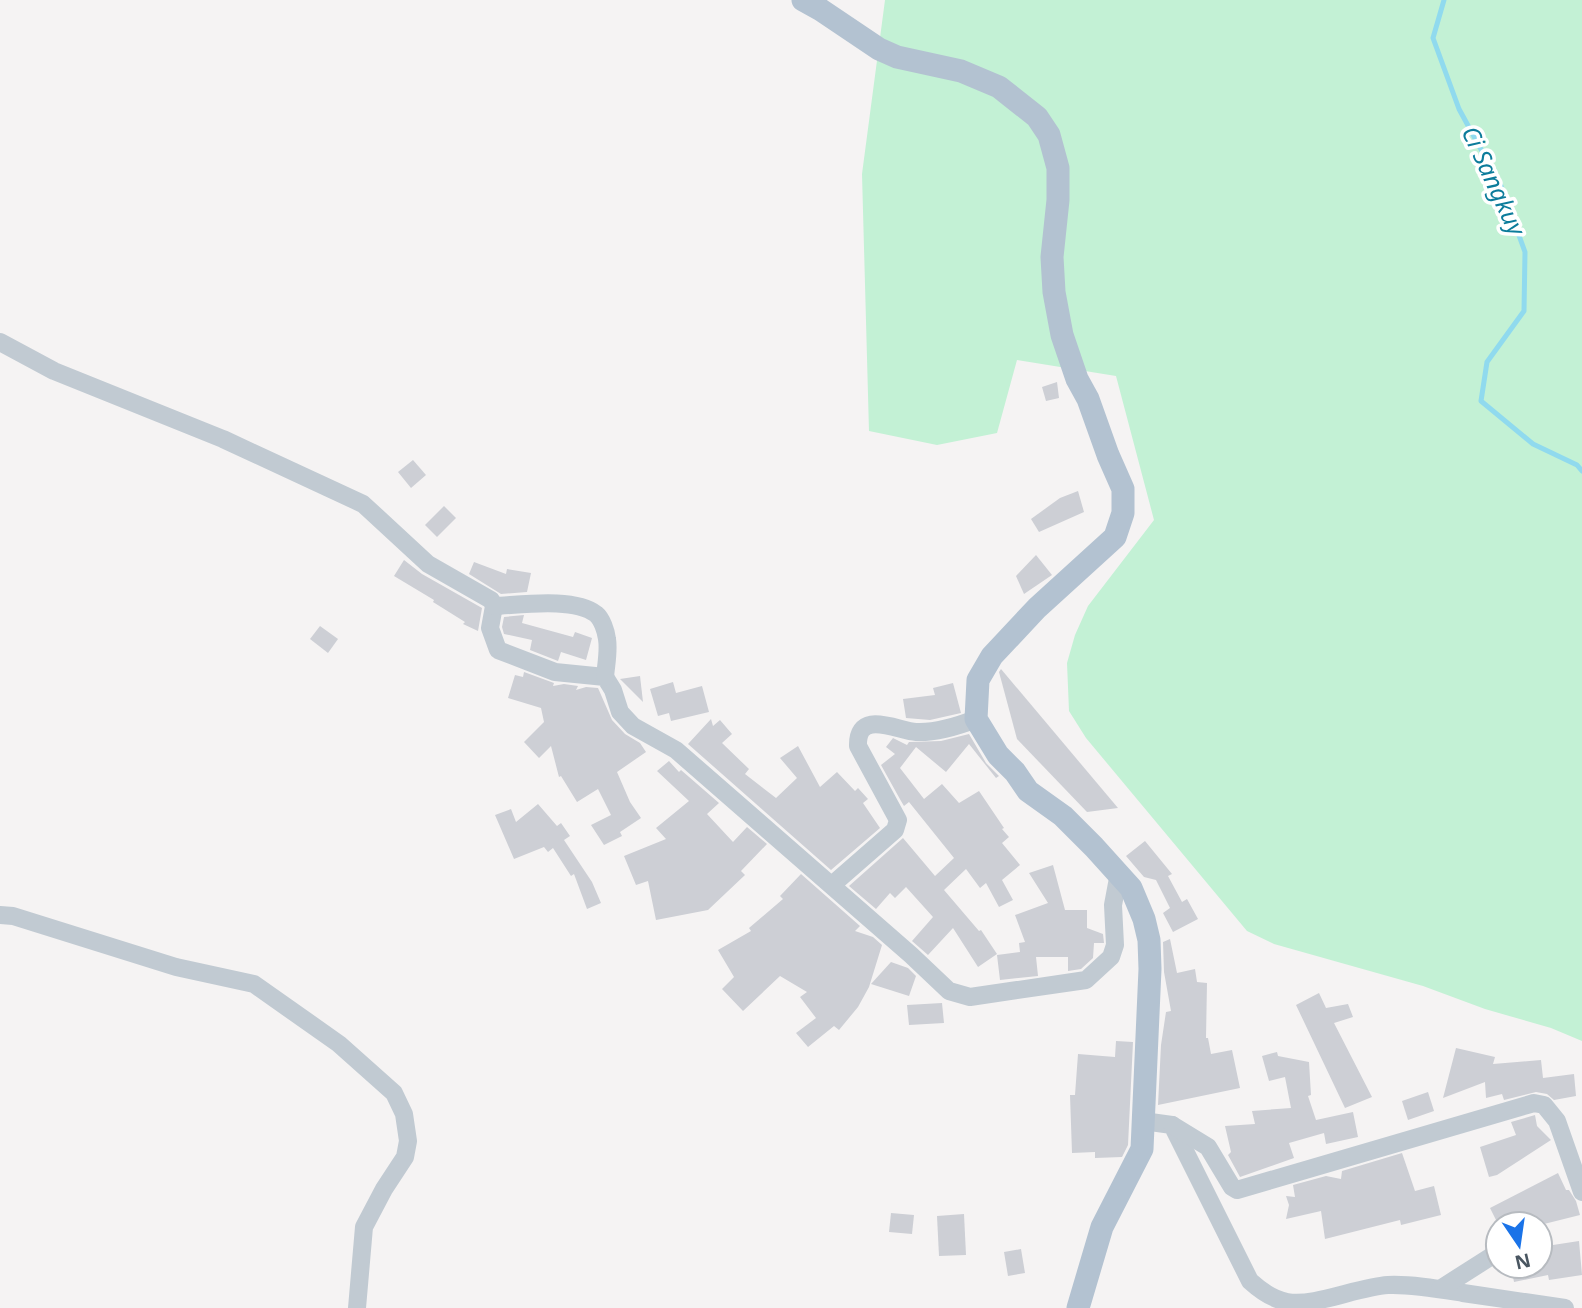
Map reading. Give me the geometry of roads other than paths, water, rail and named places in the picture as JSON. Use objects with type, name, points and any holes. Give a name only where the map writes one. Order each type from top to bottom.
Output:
[{"type":"main road","points":[[803,0],[879,49],[897,57],[961,71],[999,88],[1037,117],[1049,135],[1055,153],[1058,189],[1052,257],[1054,292],[1062,335],[1123,489],[1123,513],[1115,537],[1037,608],[992,656],[978,680],[976,719],[998,755],[1015,772],[1028,791],[1063,816],[1131,888],[1139,904],[1149,940],[1142,1149],[1102,1227],[1078,1308]]},
{"type":"street","points":[[0,342],[54,371],[223,439],[363,504],[428,564],[487,596],[494,606],[490,628],[498,650],[555,672],[605,677]]},
{"type":"street","points":[[494,606],[549,604],[578,607],[597,615],[604,626],[607,640],[605,677],[613,690],[620,712],[633,726],[676,750],[949,991],[970,997],[1060,982],[1078,982],[1092,976],[1111,957],[1115,945],[1113,905],[1119,873]]},
{"type":"street","points":[[832,885],[895,830],[898,820],[858,746],[861,732],[867,726],[876,724],[916,732],[953,728],[976,719]]},
{"type":"street","points":[[0,915],[13,916],[176,967],[254,984],[339,1044],[394,1093],[404,1114],[408,1141],[405,1157],[364,1227],[357,1308]]},
{"type":"street","points":[[1143,1121],[1172,1125],[1208,1147],[1232,1187],[1237,1190],[1534,1104],[1544,1105],[1557,1121],[1582,1192]]},
{"type":"street","points":[[1172,1125],[1213,1203],[1243,1269],[1260,1290],[1275,1299],[1289,1303],[1306,1302],[1388,1285],[1440,1289],[1565,1308]]},
{"type":"street","points":[[1440,1289],[1484,1261]]},
{"type":"waterway","name":"Ci Sangkuy","points":[[1444,0],[1433,38],[1459,109],[1501,186],[1525,252],[1524,311],[1487,362],[1481,401],[1533,444],[1577,465],[1582,471]]}]
